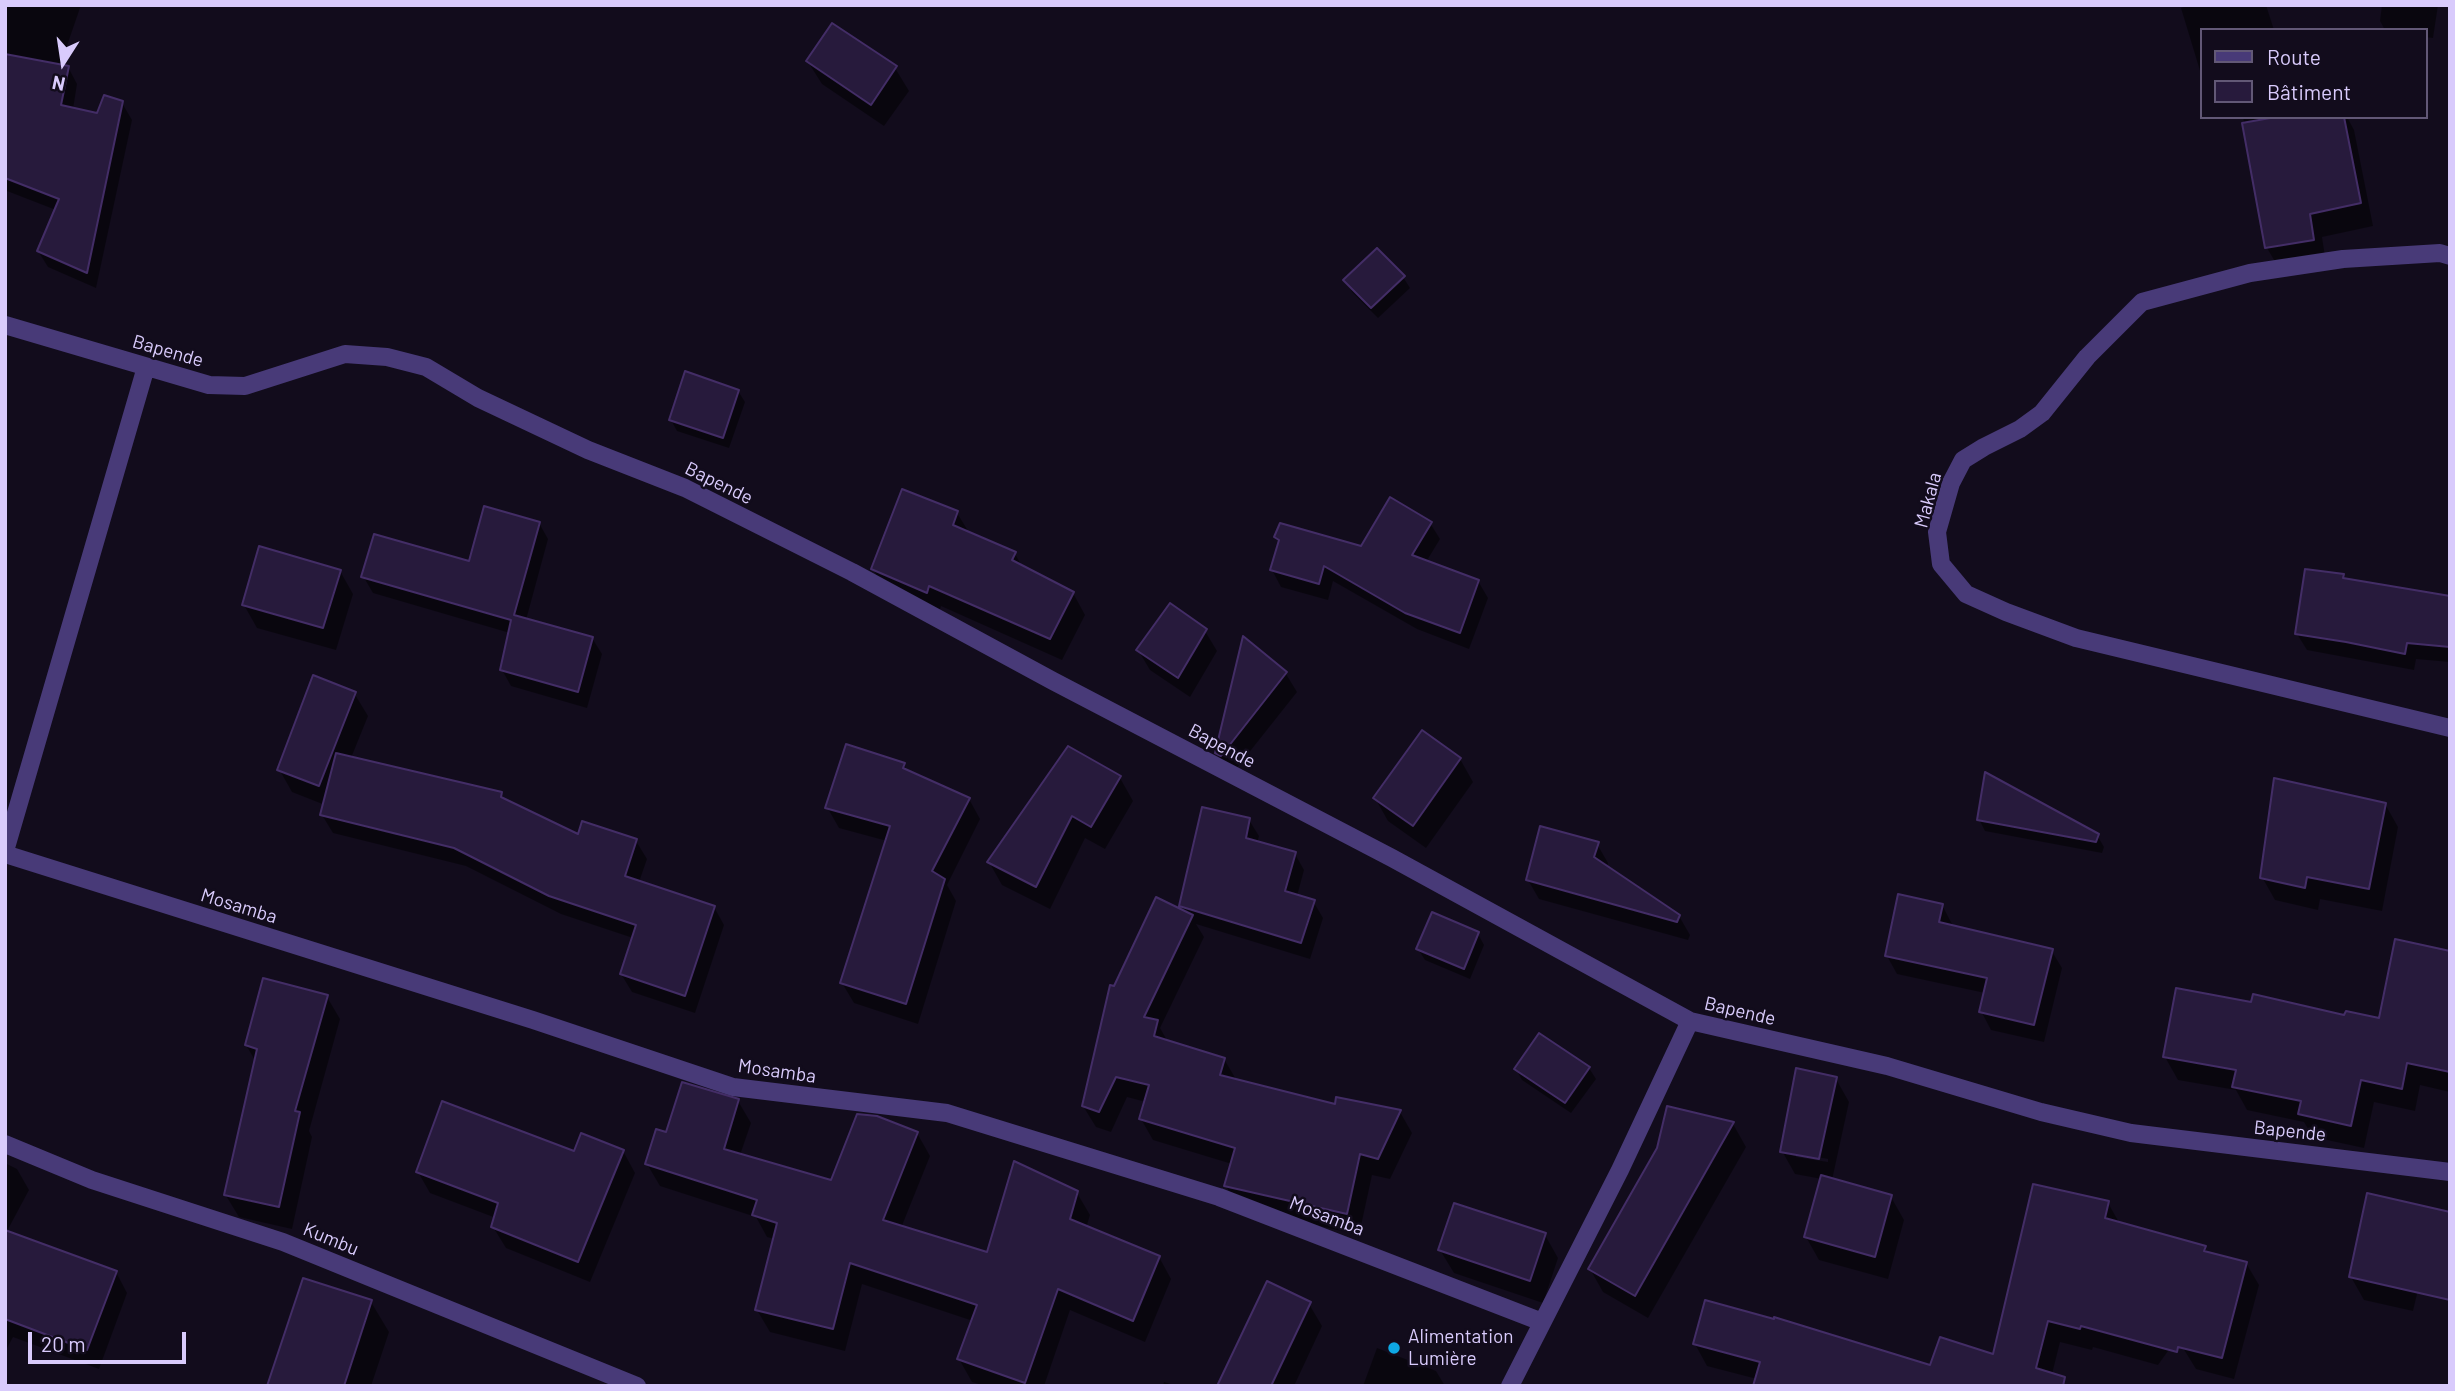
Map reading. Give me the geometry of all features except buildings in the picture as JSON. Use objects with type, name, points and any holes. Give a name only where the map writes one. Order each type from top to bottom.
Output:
[{"type":"street","name":"Makala","points":[[2450,256],[2440,253],[2343,259],[2250,273],[2142,303],[2087,357],[2042,412],[2020,429],[1963,460],[1951,483],[1937,532],[1941,564],[1966,594],[2006,612],[2076,638],[2450,728]]},
{"type":"street","name":"Bapende","points":[[5,325],[209,385],[245,386],[345,354],[387,357],[426,367],[478,398],[588,450],[685,488],[852,572],[1053,681],[1380,852],[1690,1021],[1887,1066],[2041,1112],[2131,1133],[2450,1172]]},
{"type":"street","points":[[5,852],[146,367]]},
{"type":"street","name":"Mosamba","points":[[5,852],[533,1020],[733,1087],[947,1113],[1219,1197],[1542,1322]]},
{"type":"street","points":[[1510,1386],[1619,1170],[1690,1021]]},
{"type":"street","name":"Kumbu","points":[[5,1144],[92,1180],[284,1242],[636,1386]]},
{"type":"place","name":"Alimentation Lumière","points":[[1394,1348]]}]
